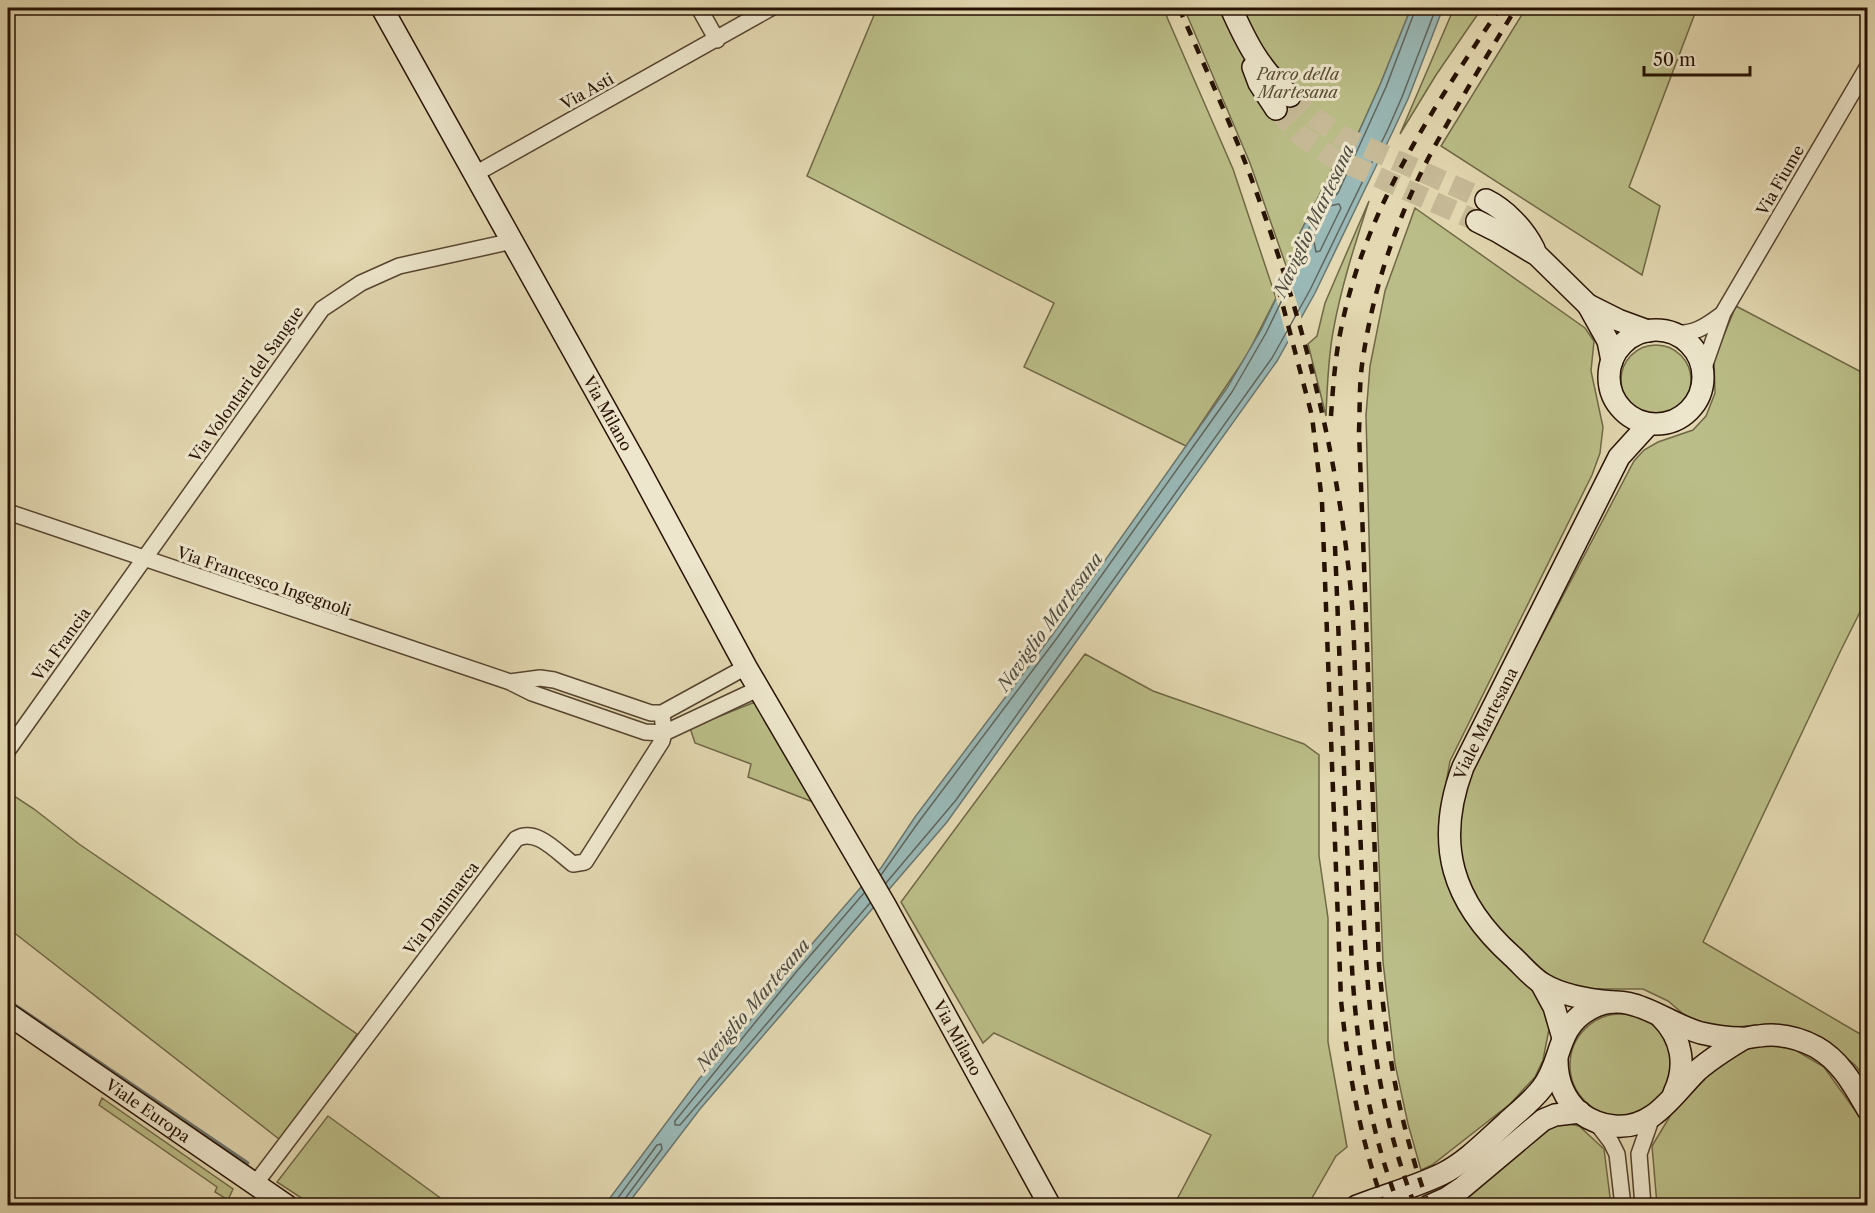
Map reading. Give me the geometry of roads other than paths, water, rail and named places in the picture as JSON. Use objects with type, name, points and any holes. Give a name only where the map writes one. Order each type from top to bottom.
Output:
[{"type":"main road","name":"Via Milano","points":[[382,8],[513,241],[746,667],[885,904],[1050,1206]]},
{"type":"main road","points":[[1231,8],[1251,50],[1276,83],[1283,103]]},
{"type":"main road","points":[[1486,200],[1497,206],[1516,224],[1529,239],[1537,255]]},
{"type":"main road","points":[[1477,221],[1537,255],[1588,304],[1624,323],[1648,331],[1673,333],[1681,337],[1693,348],[1703,370],[1700,394],[1692,408],[1680,418],[1665,424],[1649,424],[1634,419],[1621,409],[1615,401],[1609,381],[1612,361],[1608,341],[1588,304]]},
{"type":"main road","points":[[1612,361],[1618,350],[1628,340],[1648,331]]},
{"type":"main road","name":"Viale Martesana","points":[[1619,457],[1621,409]]},
{"type":"main road","name":"Viale Martesana","points":[[1560,1046],[1554,1007],[1541,983],[1487,933],[1461,890],[1453,868],[1449,817],[1463,767],[1619,457],[1649,424]]},
{"type":"main road","name":"Viale Martesana","points":[[1541,983],[1578,997],[1613,1002]]},
{"type":"main road","points":[[1357,1206],[1437,1176],[1461,1162],[1535,1096],[1552,1073],[1560,1046],[1571,1024],[1583,1013],[1597,1005],[1613,1002],[1635,1003],[1681,1027],[1702,1033],[1743,1039],[1761,1035],[1784,1036],[1817,1048],[1841,1068],[1868,1110]]},
{"type":"main road","name":"Viale Europa","points":[[8,1014],[287,1206]]},
{"type":"main road","points":[[1658,1014],[1673,1032],[1681,1054],[1680,1077],[1671,1099]]},
{"type":"main road","points":[[1429,1206],[1462,1188],[1543,1120],[1556,1115],[1587,1117],[1620,1126],[1634,1124],[1652,1117],[1664,1108],[1701,1068],[1743,1039]]},
{"type":"main road","points":[[1560,1046],[1558,1074],[1562,1088],[1570,1102],[1587,1117]]},
{"type":"street","points":[[699,8],[717,40]]},
{"type":"street","name":"Via Asti","points":[[475,174],[771,8]]},
{"type":"street","name":"Via Fiume","points":[[1703,370],[1723,313],[1868,66]]},
{"type":"street","name":"Via Volontari del Sangue","points":[[144,560],[322,309],[361,283],[399,266],[513,241]]},
{"type":"street","name":"Via Fiume","points":[[1673,333],[1695,332],[1723,313]]},
{"type":"street","name":"Via Francesco Ingegnoli","points":[[8,512],[144,560],[510,682],[532,693],[645,732],[664,733]]},
{"type":"street","name":"Via Francia","points":[[8,750],[144,560]]},
{"type":"street","points":[[746,667],[662,713],[664,733],[760,688]]},
{"type":"street","name":"Via Francesco Ingegnoli","points":[[510,682],[540,678],[554,680],[651,713],[662,713]]},
{"type":"street","name":"Via Danimarca","points":[[255,1184],[516,839],[523,834],[532,834],[573,864],[585,862],[662,741],[664,733]]},
{"type":"street","points":[[1587,1117],[1611,1142],[1617,1154],[1623,1206]]},
{"type":"street","points":[[1643,1206],[1639,1154],[1652,1117]]},
{"type":"water","name":"Naviglio Martesana","points":[[1411,8],[1443,8],[1408,99],[1393,131],[1315,293],[1277,361],[947,822],[700,1109],[627,1205],[604,1206],[699,1079],[741,1032],[792,967],[862,886],[881,868],[915,817],[1053,634],[1227,388],[1261,330],[1301,247],[1298,237],[1323,188],[1332,192],[1380,85]]},
{"type":"waterway","points":[[8,1001],[247,1163]]},
{"type":"tunnel","points":[[1290,96],[1315,118],[1341,136],[1486,200]]},
{"type":"tunnel","points":[[1276,109],[1301,136],[1330,156],[1477,221]]},
{"type":"railway","points":[[1179,8],[1247,167],[1284,274],[1315,383],[1338,493],[1352,605],[1363,902],[1371,1019],[1382,1093],[1401,1168],[1415,1206]]},
{"type":"railway","points":[[1331,416],[1341,329],[1352,285],[1367,242],[1404,161],[1450,83],[1500,8]]},
{"type":"railway","points":[[1429,1206],[1402,1116],[1390,1057],[1379,965],[1359,432],[1361,376],[1368,330],[1381,274],[1411,193],[1446,125],[1516,8]]},
{"type":"railway","points":[[1278,287],[1312,416],[1322,502],[1341,1000],[1351,1078],[1368,1155],[1384,1206]]},
{"type":"railway","points":[[1335,546],[1354,999],[1361,1059],[1372,1118],[1399,1206]]},
{"type":"park label","name":"Parco della Martesana","points":[[1298,83]]}]
